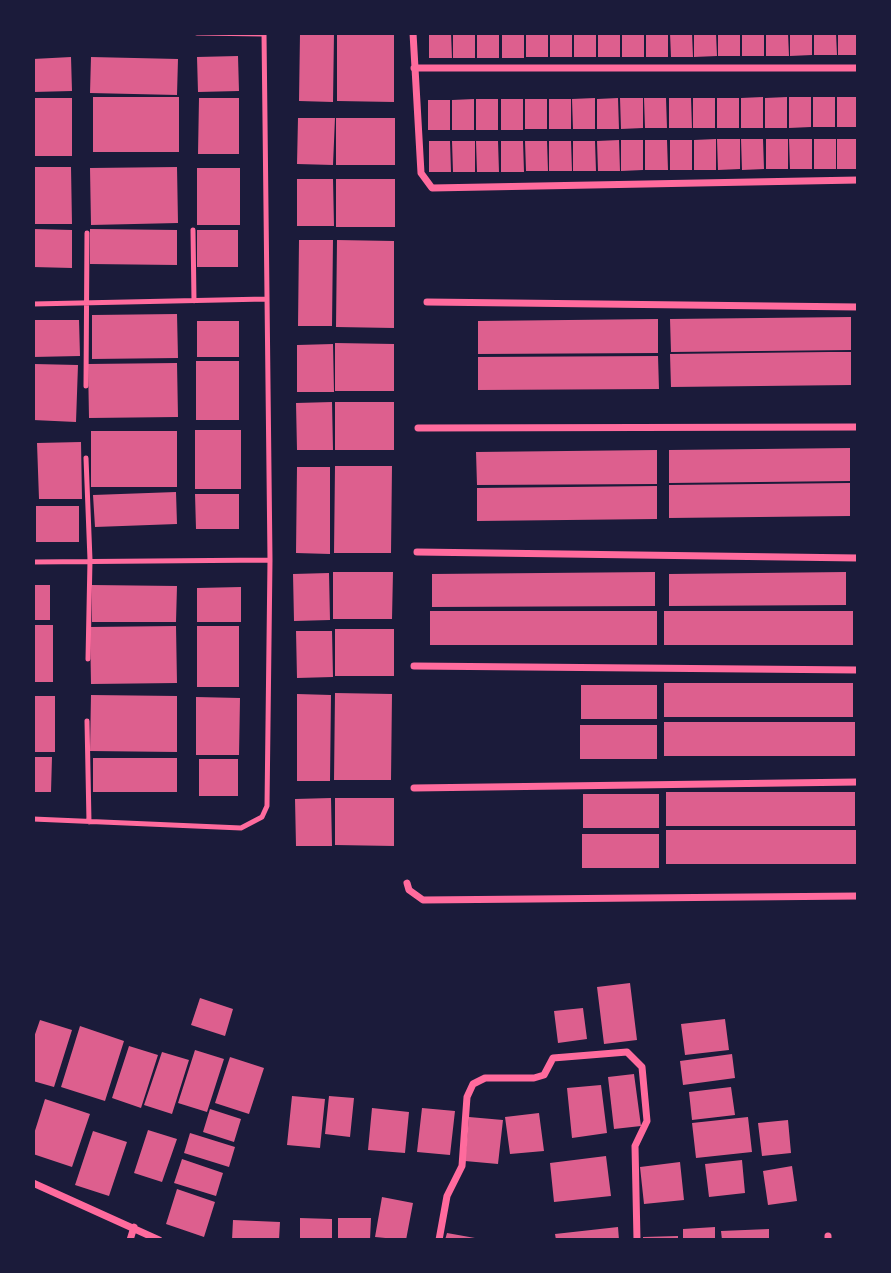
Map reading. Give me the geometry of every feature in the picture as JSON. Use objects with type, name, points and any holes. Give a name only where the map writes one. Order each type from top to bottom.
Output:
[{"type":"street","points":[[413,33],[421,173],[432,188],[858,180]]},
{"type":"street","points":[[414,68],[858,68]]},
{"type":"street","points":[[427,302],[858,307]]},
{"type":"street","points":[[418,428],[858,427]]},
{"type":"street","points":[[416,552],[858,558]]},
{"type":"street","points":[[414,666],[858,670]]},
{"type":"street","points":[[414,788],[858,782]]},
{"type":"street","points":[[407,883],[413,895],[423,900],[858,896]]},
{"type":"street","points":[[439,1240],[447,1196],[462,1166],[467,1097],[473,1084],[485,1078],[534,1078],[544,1074],[553,1058],[627,1052],[642,1068],[647,1121],[635,1146],[638,1240]]},
{"type":"street","points":[[33,1183],[159,1240]]},
{"type":"street","points":[[131,1240],[134,1227]]},
{"type":"lane","points":[[33,819],[234,828],[248,826],[262,817],[270,793],[264,34],[197,33]]},
{"type":"lane","points":[[193,230],[194,301]]},
{"type":"lane","points":[[86,386],[87,233]]},
{"type":"lane","points":[[33,304],[267,299]]},
{"type":"lane","points":[[86,458],[90,560],[88,659]]},
{"type":"lane","points":[[33,562],[270,559]]},
{"type":"lane","points":[[87,721],[89,822]]},
{"type":"building","points":[[300,33],[334,33],[333,102],[299,101]]},
{"type":"building","points":[[337,33],[394,33],[394,102],[337,101]]},
{"type":"building","points":[[429,33],[451,33],[452,58],[429,58]]},
{"type":"building","points":[[453,33],[475,33],[475,58],[453,58]]},
{"type":"building","points":[[477,33],[499,33],[499,58],[477,58]]},
{"type":"building","points":[[502,33],[524,33],[524,58],[502,58]]},
{"type":"building","points":[[526,33],[548,33],[548,57],[526,57]]},
{"type":"building","points":[[550,33],[572,33],[572,57],[550,57]]},
{"type":"building","points":[[574,33],[596,33],[596,57],[574,57]]},
{"type":"building","points":[[598,33],[620,33],[620,57],[598,57]]},
{"type":"building","points":[[622,33],[644,33],[644,57],[622,57]]},
{"type":"building","points":[[646,33],[668,33],[668,57],[646,57]]},
{"type":"building","points":[[670,33],[692,33],[693,57],[671,57]]},
{"type":"building","points":[[694,33],[716,33],[717,56],[694,57]]},
{"type":"building","points":[[718,33],[740,33],[740,56],[718,56]]},
{"type":"building","points":[[742,33],[764,33],[764,56],[742,56]]},
{"type":"building","points":[[766,33],[788,33],[789,56],[766,56]]},
{"type":"building","points":[[790,33],[812,33],[812,55],[790,56]]},
{"type":"building","points":[[814,33],[836,33],[837,55],[814,55]]},
{"type":"building","points":[[838,33],[858,33],[858,55],[838,55]]},
{"type":"building","points":[[238,56],[239,91],[198,92],[197,57]]},
{"type":"building","points":[[71,57],[72,91],[33,92],[33,59]]},
{"type":"building","points":[[91,57],[178,59],[177,95],[90,93]]},
{"type":"building","points":[[93,97],[179,97],[179,152],[93,152]]},
{"type":"building","points":[[763,97],[763,128],[741,128],[741,98]]},
{"type":"building","points":[[787,97],[787,128],[765,128],[765,98]]},
{"type":"building","points":[[789,97],[811,97],[811,127],[789,128]]},
{"type":"building","points":[[813,97],[835,97],[835,127],[813,127]]},
{"type":"building","points":[[837,97],[858,97],[858,127],[837,127]]},
{"type":"building","points":[[33,98],[72,98],[72,156],[33,156]]},
{"type":"building","points":[[199,98],[239,98],[239,154],[198,154]]},
{"type":"building","points":[[595,98],[595,129],[573,129],[572,99]]},
{"type":"building","points":[[618,98],[619,129],[597,129],[597,99]]},
{"type":"building","points":[[620,98],[643,98],[643,128],[621,129]]},
{"type":"building","points":[[644,98],[666,98],[667,128],[645,128]]},
{"type":"building","points":[[669,98],[691,98],[692,128],[669,128]]},
{"type":"building","points":[[693,98],[715,98],[715,128],[693,128]]},
{"type":"building","points":[[717,98],[739,98],[739,128],[717,128]]},
{"type":"building","points":[[474,99],[474,130],[452,130],[452,100]]},
{"type":"building","points":[[476,99],[498,99],[498,130],[476,130]]},
{"type":"building","points":[[501,99],[523,99],[523,130],[501,130]]},
{"type":"building","points":[[525,99],[547,99],[547,129],[525,129]]},
{"type":"building","points":[[549,99],[571,99],[571,129],[549,129]]},
{"type":"building","points":[[428,100],[450,100],[450,130],[428,130]]},
{"type":"building","points":[[298,118],[335,118],[333,165],[297,164]]},
{"type":"building","points":[[336,118],[395,118],[395,165],[336,165]]},
{"type":"building","points":[[716,139],[716,170],[694,170],[694,140]]},
{"type":"building","points":[[717,139],[740,139],[740,169],[718,170]]},
{"type":"building","points":[[741,139],[763,139],[764,169],[742,170]]},
{"type":"building","points":[[766,139],[788,139],[788,169],[766,169]]},
{"type":"building","points":[[789,139],[812,139],[812,169],[790,169]]},
{"type":"building","points":[[814,139],[836,139],[836,169],[814,169]]},
{"type":"building","points":[[837,139],[858,139],[858,169],[837,169]]},
{"type":"building","points":[[619,140],[620,171],[598,171],[597,141]]},
{"type":"building","points":[[621,140],[643,140],[643,170],[621,171]]},
{"type":"building","points":[[645,140],[667,140],[668,170],[645,170]]},
{"type":"building","points":[[670,140],[692,140],[692,170],[670,170]]},
{"type":"building","points":[[429,141],[450,141],[451,172],[429,172]]},
{"type":"building","points":[[452,141],[475,141],[475,172],[453,172]]},
{"type":"building","points":[[476,141],[498,141],[499,172],[477,172]]},
{"type":"building","points":[[501,141],[523,141],[524,172],[501,172]]},
{"type":"building","points":[[525,141],[547,141],[548,171],[526,171]]},
{"type":"building","points":[[549,141],[571,141],[572,171],[549,171]]},
{"type":"building","points":[[573,141],[595,141],[596,171],[573,171]]},
{"type":"building","points":[[33,167],[71,167],[72,224],[33,224]]},
{"type":"building","points":[[177,167],[178,223],[91,225],[90,168]]},
{"type":"building","points":[[197,168],[240,168],[240,225],[197,225]]},
{"type":"building","points":[[297,179],[333,179],[334,226],[297,226]]},
{"type":"building","points":[[336,179],[395,179],[395,227],[336,227]]},
{"type":"building","points":[[33,229],[72,230],[72,268],[33,267]]},
{"type":"building","points":[[90,229],[177,230],[177,265],[90,264]]},
{"type":"building","points":[[197,230],[238,230],[238,267],[197,267]]},
{"type":"building","points":[[299,240],[333,240],[332,326],[298,326]]},
{"type":"building","points":[[337,240],[394,241],[394,328],[336,327]]},
{"type":"building","points":[[177,314],[178,358],[92,359],[92,315]]},
{"type":"building","points":[[851,317],[851,350],[671,352],[670,319]]},
{"type":"building","points":[[658,319],[658,353],[478,354],[478,321]]},
{"type":"building","points":[[33,320],[79,320],[80,356],[33,357]]},
{"type":"building","points":[[197,321],[239,321],[239,357],[197,357]]},
{"type":"building","points":[[335,343],[394,344],[394,391],[335,391]]},
{"type":"building","points":[[333,344],[334,392],[297,392],[297,345]]},
{"type":"building","points":[[851,352],[851,385],[671,387],[670,354]]},
{"type":"building","points":[[658,356],[659,389],[478,390],[478,357]]},
{"type":"building","points":[[196,361],[239,361],[239,420],[196,420]]},
{"type":"building","points":[[177,363],[178,417],[89,418],[88,364]]},
{"type":"building","points":[[34,364],[78,365],[76,422],[33,420]]},
{"type":"building","points":[[332,402],[333,450],[297,450],[296,403]]},
{"type":"building","points":[[335,402],[394,402],[394,450],[335,450]]},
{"type":"building","points":[[195,430],[241,430],[241,489],[195,489]]},
{"type":"building","points":[[91,431],[177,431],[177,487],[91,487]]},
{"type":"building","points":[[81,442],[82,499],[39,499],[37,443]]},
{"type":"building","points":[[850,448],[850,481],[669,483],[669,450]]},
{"type":"building","points":[[657,450],[657,484],[477,485],[476,452]]},
{"type":"building","points":[[335,466],[392,466],[391,553],[334,553]]},
{"type":"building","points":[[297,467],[330,467],[330,554],[296,553]]},
{"type":"building","points":[[850,483],[850,516],[669,518],[669,485]]},
{"type":"building","points":[[657,486],[657,519],[477,521],[477,488]]},
{"type":"building","points":[[176,492],[177,524],[95,527],[93,495]]},
{"type":"building","points":[[195,494],[239,494],[239,529],[196,529]]},
{"type":"building","points":[[36,506],[79,506],[79,542],[36,542]]},
{"type":"building","points":[[333,572],[393,572],[392,619],[333,619]]},
{"type":"building","points":[[655,572],[655,606],[432,607],[432,574]]},
{"type":"building","points":[[846,572],[846,605],[669,606],[669,574]]},
{"type":"building","points":[[329,573],[330,620],[294,621],[293,574]]},
{"type":"building","points":[[33,585],[50,585],[50,620],[33,620]]},
{"type":"building","points":[[92,585],[177,586],[176,622],[92,622]]},
{"type":"building","points":[[241,587],[241,622],[197,622],[197,588]]},
{"type":"building","points":[[430,611],[657,611],[657,645],[430,645]]},
{"type":"building","points":[[664,611],[853,611],[853,645],[664,645]]},
{"type":"building","points":[[33,625],[53,625],[53,682],[33,682]]},
{"type":"building","points":[[176,626],[177,683],[91,684],[90,627]]},
{"type":"building","points":[[197,626],[239,626],[239,687],[197,687]]},
{"type":"building","points":[[335,629],[394,629],[394,676],[335,676]]},
{"type":"building","points":[[296,631],[332,631],[333,677],[297,678]]},
{"type":"building","points":[[664,683],[853,683],[853,717],[664,717]]},
{"type":"building","points":[[581,685],[657,685],[657,719],[581,719]]},
{"type":"building","points":[[335,693],[392,694],[391,780],[334,780]]},
{"type":"building","points":[[297,694],[331,695],[330,781],[297,781]]},
{"type":"building","points":[[91,695],[177,696],[177,752],[90,751]]},
{"type":"building","points":[[33,696],[55,696],[55,752],[33,752]]},
{"type":"building","points":[[196,697],[240,698],[239,755],[196,755]]},
{"type":"building","points":[[664,722],[855,722],[855,756],[664,756]]},
{"type":"building","points":[[580,725],[657,725],[657,759],[580,759]]},
{"type":"building","points":[[33,757],[52,757],[51,792],[33,792]]},
{"type":"building","points":[[93,758],[177,758],[177,792],[93,792]]},
{"type":"building","points":[[199,759],[238,759],[238,796],[199,796]]},
{"type":"building","points":[[666,792],[855,792],[855,826],[666,826]]},
{"type":"building","points":[[583,794],[659,794],[659,828],[583,828]]},
{"type":"building","points":[[331,798],[332,846],[296,846],[295,799]]},
{"type":"building","points":[[335,798],[394,798],[394,846],[335,845]]},
{"type":"building","points":[[666,830],[857,830],[857,864],[666,864]]},
{"type":"building","points":[[582,834],[659,834],[659,868],[582,868]]},
{"type":"building","points":[[630,983],[637,1040],[604,1044],[597,987]]},
{"type":"building","points":[[200,998],[233,1009],[225,1036],[191,1025]]},
{"type":"building","points":[[583,1008],[587,1039],[558,1043],[554,1011]]},
{"type":"building","points":[[725,1019],[729,1050],[685,1055],[681,1024]]},
{"type":"building","points":[[40,1020],[72,1030],[54,1087],[33,1081],[33,1040]]},
{"type":"building","points":[[80,1026],[124,1041],[105,1101],[61,1087]]},
{"type":"building","points":[[129,1046],[158,1055],[141,1108],[112,1098]]},
{"type":"building","points":[[195,1050],[224,1059],[207,1112],[178,1103]]},
{"type":"building","points":[[162,1052],[189,1060],[172,1114],[144,1105]]},
{"type":"building","points":[[732,1054],[735,1078],[683,1085],[680,1061]]},
{"type":"building","points":[[230,1057],[264,1068],[249,1114],[215,1103]]},
{"type":"building","points":[[634,1074],[641,1126],[614,1129],[608,1077]]},
{"type":"building","points":[[601,1085],[607,1133],[572,1138],[567,1088]]},
{"type":"building","points":[[731,1087],[735,1115],[692,1120],[689,1092]]},
{"type":"building","points":[[292,1096],[325,1099],[320,1148],[287,1145]]},
{"type":"building","points":[[329,1096],[354,1098],[350,1137],[325,1134]]},
{"type":"building","points":[[45,1099],[90,1114],[72,1167],[33,1154],[33,1137]]},
{"type":"building","points":[[372,1108],[409,1112],[405,1153],[368,1150]]},
{"type":"building","points":[[422,1108],[455,1111],[450,1155],[417,1152]]},
{"type":"building","points":[[210,1109],[241,1119],[234,1142],[203,1132]]},
{"type":"building","points":[[539,1113],[544,1151],[510,1154],[505,1117]]},
{"type":"building","points":[[469,1117],[503,1120],[498,1164],[465,1161]]},
{"type":"building","points":[[748,1117],[752,1152],[696,1158],[692,1123]]},
{"type":"building","points":[[788,1120],[791,1153],[762,1156],[758,1123]]},
{"type":"building","points":[[148,1130],[177,1139],[162,1182],[134,1173]]},
{"type":"building","points":[[93,1131],[127,1142],[109,1196],[75,1185]]},
{"type":"building","points":[[190,1133],[235,1147],[229,1167],[184,1153]]},
{"type":"building","points":[[606,1156],[611,1196],[554,1202],[550,1163]]},
{"type":"building","points":[[182,1159],[223,1173],[216,1196],[174,1183]]},
{"type":"building","points":[[742,1160],[745,1193],[709,1197],[705,1164]]},
{"type":"building","points":[[680,1162],[684,1200],[644,1204],[640,1167]]},
{"type":"building","points":[[792,1166],[797,1201],[768,1205],[763,1171]]},
{"type":"building","points":[[177,1189],[215,1202],[204,1237],[166,1224]]},
{"type":"building","points":[[382,1197],[413,1203],[406,1240],[375,1237]]},
{"type":"building","points":[[300,1218],[332,1219],[332,1240],[300,1240]]},
{"type":"building","points":[[338,1218],[371,1218],[370,1240],[338,1240]]},
{"type":"building","points":[[233,1220],[280,1222],[279,1240],[232,1240]]},
{"type":"building","points":[[618,1227],[619,1240],[556,1240],[555,1234]]},
{"type":"building","points":[[715,1227],[715,1240],[683,1240],[683,1229]]},
{"type":"building","points":[[769,1229],[769,1240],[722,1240],[721,1231]]},
{"type":"building","points":[[447,1233],[475,1238],[475,1240],[445,1240]]},
{"type":"building","points":[[678,1236],[678,1240],[643,1240],[643,1237]]}]
